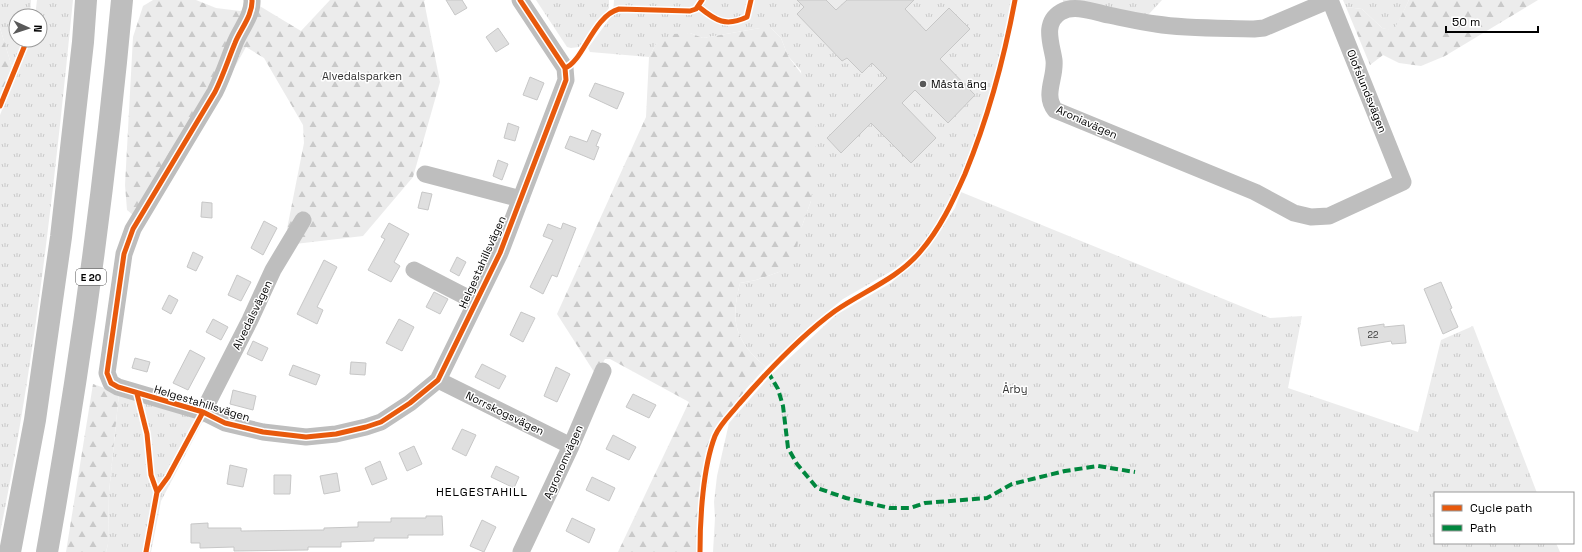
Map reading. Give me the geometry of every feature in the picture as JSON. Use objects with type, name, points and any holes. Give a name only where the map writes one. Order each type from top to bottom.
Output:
[{"type":"highway","name":"E 20","points":[[47,552],[70,422],[88,303],[103,186],[122,0]]},
{"type":"highway","points":[[10,552],[35,420],[61,237],[83,42],[86,1]]},
{"type":"street","name":"Helgestahillsvägen","points":[[252,0],[251,8],[235,42],[225,71],[215,92],[133,229],[124,254],[107,372],[110,383],[118,387],[203,412],[225,424],[263,432],[295,436],[320,436],[349,432],[381,422],[415,400],[438,380],[500,253],[566,80],[565,68],[520,0]]},
{"type":"street","name":"Aroniavägen","points":[[1330,0],[1264,28],[1254,29],[1157,24],[1083,9],[1065,10],[1058,15],[1052,23],[1049,33],[1054,61],[1050,87],[1050,102],[1055,110],[1256,192],[1294,213],[1310,218],[1329,216],[1404,182]]},
{"type":"street","name":"Olofslundsvägen","points":[[1330,0],[1404,182]]},
{"type":"street","points":[[425,174],[521,199]]},
{"type":"street","name":"Alvedalsvägen","points":[[203,412],[250,320],[273,270],[303,220]]},
{"type":"street","name":"Helgestahillsvägen","points":[[414,270],[476,302]]},
{"type":"street","name":"Agronomvägen","points":[[521,552],[571,446],[603,371]]},
{"type":"street","name":"Norrskogsvägen","points":[[438,380],[571,446]]},
{"type":"green space","points":[[0,0],[31,0],[30,8],[8,8],[8,48],[20,48],[12,67],[0,28]]},
{"type":"green space","points":[[37,0],[73,0],[59,134],[34,334],[13,467],[0,533],[0,115],[26,48],[48,48],[48,8],[36,8]]},
{"type":"green space","name":"Alvedalsparken","points":[[153,0],[196,0],[216,8],[240,11],[258,5],[301,31],[330,0],[425,0],[440,82],[413,177],[363,236],[295,244],[287,229],[304,143],[303,125],[264,58],[246,47],[193,142],[138,219],[127,210],[125,185],[133,37],[143,6]]},
{"type":"green space","points":[[536,0],[609,0],[609,8],[579,47],[571,48],[567,47]]},
{"type":"green space","points":[[614,0],[1014,0],[992,95],[962,177],[947,210],[923,246],[895,269],[843,299],[809,327],[766,367],[747,348],[742,339],[738,330],[735,309],[740,283],[756,280],[779,272],[802,226],[811,201],[801,71],[788,56],[781,38],[771,28],[760,28],[703,38],[690,33],[656,44],[649,57],[590,52],[588,48],[613,14]]},
{"type":"green space","points":[[1063,0],[1162,0],[1149,14],[1062,13]]},
{"type":"green space","points":[[1343,0],[1409,0],[1394,31],[1382,28],[1362,9],[1346,7]]},
{"type":"green space","points":[[1409,0],[1538,0],[1445,56],[1421,66],[1399,63],[1383,55],[1370,65],[1346,7],[1362,9],[1382,28],[1394,30]]},
{"type":"green space","points":[[0,28],[12,67],[0,99]]},
{"type":"green space","points":[[760,28],[771,28],[781,38],[788,56],[809,84],[815,98],[816,152],[811,201],[802,226],[794,257],[779,272],[756,280],[740,283],[735,309],[738,330],[747,348],[766,367],[746,389],[722,425],[714,443],[705,505],[703,552],[618,552],[689,402],[610,359],[605,359],[596,375],[557,314],[646,117],[649,57],[656,44],[673,34],[690,33],[703,38]]},
{"type":"green space","name":"Årby","points":[[961,192],[1270,318],[1302,316],[1288,388],[1418,432],[1441,340],[1473,326],[1537,492],[1434,492],[1434,544],[1556,544],[1560,552],[713,552],[715,518],[714,502],[717,476],[729,423],[771,375],[836,315],[891,283],[927,249],[955,208]]},
{"type":"green space","points":[[93,384],[119,393],[109,492],[108,544],[106,552],[66,552]]},
{"type":"green space","points":[[119,393],[208,420],[202,423],[161,501],[151,552],[106,552],[108,544],[109,492]]},
{"type":"building","points":[[446,0],[462,0],[467,8],[455,15]]},
{"type":"building","name":"Måsta äng","points":[[797,0],[826,0],[836,10],[847,0],[914,0],[905,9],[926,31],[949,8],[970,29],[940,59],[975,95],[948,123],[915,90],[902,103],[936,138],[911,163],[871,123],[841,153],[827,138],[887,78],[872,63],[862,73],[847,58],[842,61],[797,14],[804,7]]},
{"type":"building","points":[[498,28],[509,44],[496,52],[486,37]]},
{"type":"building","points":[[530,77],[544,83],[537,100],[523,95]]},
{"type":"building","points":[[595,83],[624,93],[617,109],[589,96]]},
{"type":"building","points":[[508,123],[519,127],[515,141],[504,138]]},
{"type":"building","points":[[592,130],[601,134],[596,146],[599,147],[594,160],[565,148],[570,136],[587,142]]},
{"type":"building","points":[[498,160],[508,164],[502,180],[493,176]]},
{"type":"building","points":[[422,192],[432,194],[428,210],[418,208]]},
{"type":"building","points":[[202,202],[212,203],[212,218],[201,217]]},
{"type":"building","points":[[264,221],[277,228],[263,255],[251,248]]},
{"type":"building","points":[[389,223],[409,234],[394,262],[400,266],[391,282],[368,270],[385,239],[381,237]]},
{"type":"building","points":[[563,223],[576,228],[557,277],[552,275],[543,294],[530,287],[553,240],[543,236],[548,224],[561,229]]},
{"type":"building","points":[[193,252],[203,257],[196,271],[187,267]]},
{"type":"building","points":[[457,257],[466,262],[459,276],[450,271]]},
{"type":"building","points":[[324,260],[337,267],[317,307],[323,310],[317,324],[297,314]]},
{"type":"building","points":[[237,275],[251,282],[241,301],[228,295]]},
{"type":"building","points":[[1441,282],[1458,327],[1443,334],[1424,289]]},
{"type":"building","points":[[434,292],[448,299],[440,314],[426,307]]},
{"type":"building","points":[[169,295],[178,300],[171,314],[162,309]]},
{"type":"building","points":[[521,312],[535,318],[523,342],[510,335]]},
{"type":"building","points":[[213,319],[228,327],[221,340],[206,332]]},
{"type":"building","points":[[399,319],[414,327],[402,351],[386,343]]},
{"type":"building","points":[[1384,324],[1384,327],[1404,325],[1406,343],[1392,344],[1391,341],[1361,346],[1358,328]]},
{"type":"building","points":[[253,341],[268,348],[262,361],[247,354]]},
{"type":"building","points":[[190,350],[205,358],[188,390],[173,383]]},
{"type":"building","points":[[135,358],[150,362],[147,372],[132,368]]},
{"type":"building","points":[[351,362],[366,363],[365,375],[350,374]]},
{"type":"building","points":[[482,364],[506,376],[499,389],[475,377]]},
{"type":"building","points":[[293,365],[320,375],[316,385],[289,375]]},
{"type":"building","points":[[556,367],[570,374],[557,402],[544,396]]},
{"type":"building","points":[[233,390],[256,396],[253,410],[230,404]]},
{"type":"building","points":[[633,394],[656,405],[649,418],[626,407]]},
{"type":"building","points":[[462,429],[476,435],[466,456],[452,449]]},
{"type":"building","points":[[613,435],[636,447],[629,460],[606,449]]},
{"type":"building","points":[[414,446],[422,464],[407,471],[399,453]]},
{"type":"building","points":[[380,461],[387,479],[372,485],[365,468]]},
{"type":"building","points":[[230,465],[247,469],[243,487],[227,484]]},
{"type":"building","points":[[496,466],[519,477],[514,488],[491,477]]},
{"type":"building","points":[[337,473],[340,491],[324,494],[320,476]]},
{"type":"building","points":[[274,475],[291,475],[290,494],[274,494]]},
{"type":"building","points":[[592,477],[615,488],[609,501],[586,490]]},
{"type":"building","points":[[426,516],[442,516],[443,535],[408,535],[408,538],[374,538],[374,541],[341,542],[341,547],[308,547],[308,550],[234,551],[234,547],[200,548],[200,543],[191,543],[191,524],[208,523],[208,528],[241,528],[241,531],[324,530],[324,528],[358,527],[358,522],[391,522],[391,518],[426,518]]},
{"type":"building","points":[[572,518],[595,529],[589,543],[566,531]]},
{"type":"building","points":[[482,520],[496,527],[484,552],[470,546]]},
{"type":"marked path","points":[[768,372],[778,389],[783,406],[788,448],[797,464],[817,488],[846,498],[890,508],[910,508],[925,503],[987,498],[1012,484],[1065,471],[1098,466],[1135,472]]},
{"type":"cycle path","points":[[252,0],[252,6],[248,17],[235,43],[215,92],[133,229],[124,254],[107,373],[111,383],[118,387],[203,412],[225,423],[263,432],[306,437],[336,434],[381,422],[410,403],[438,380],[500,253],[566,80],[565,68],[520,0]]},
{"type":"cycle path","points":[[565,68],[577,57],[595,29],[610,13],[619,9],[690,11],[696,9],[702,0]]},
{"type":"cycle path","points":[[699,7],[716,19],[733,22],[747,17],[751,0]]},
{"type":"cycle path","points":[[700,552],[705,477],[711,448],[715,436],[723,423],[773,367],[810,331],[835,311],[891,277],[911,261],[934,234],[946,214],[965,174],[988,110],[1006,44],[1015,0]]},
{"type":"cycle path","points":[[0,106],[24,48]]},
{"type":"cycle path","points":[[137,394],[147,434],[151,475],[157,492]]},
{"type":"cycle path","points":[[146,552],[157,492],[168,477],[203,412]]},
{"type":"place","name":"Måsta äng","points":[[923,84]]},
{"type":"district","name":"HELGESTAHILL","points":[[482,492]]}]
